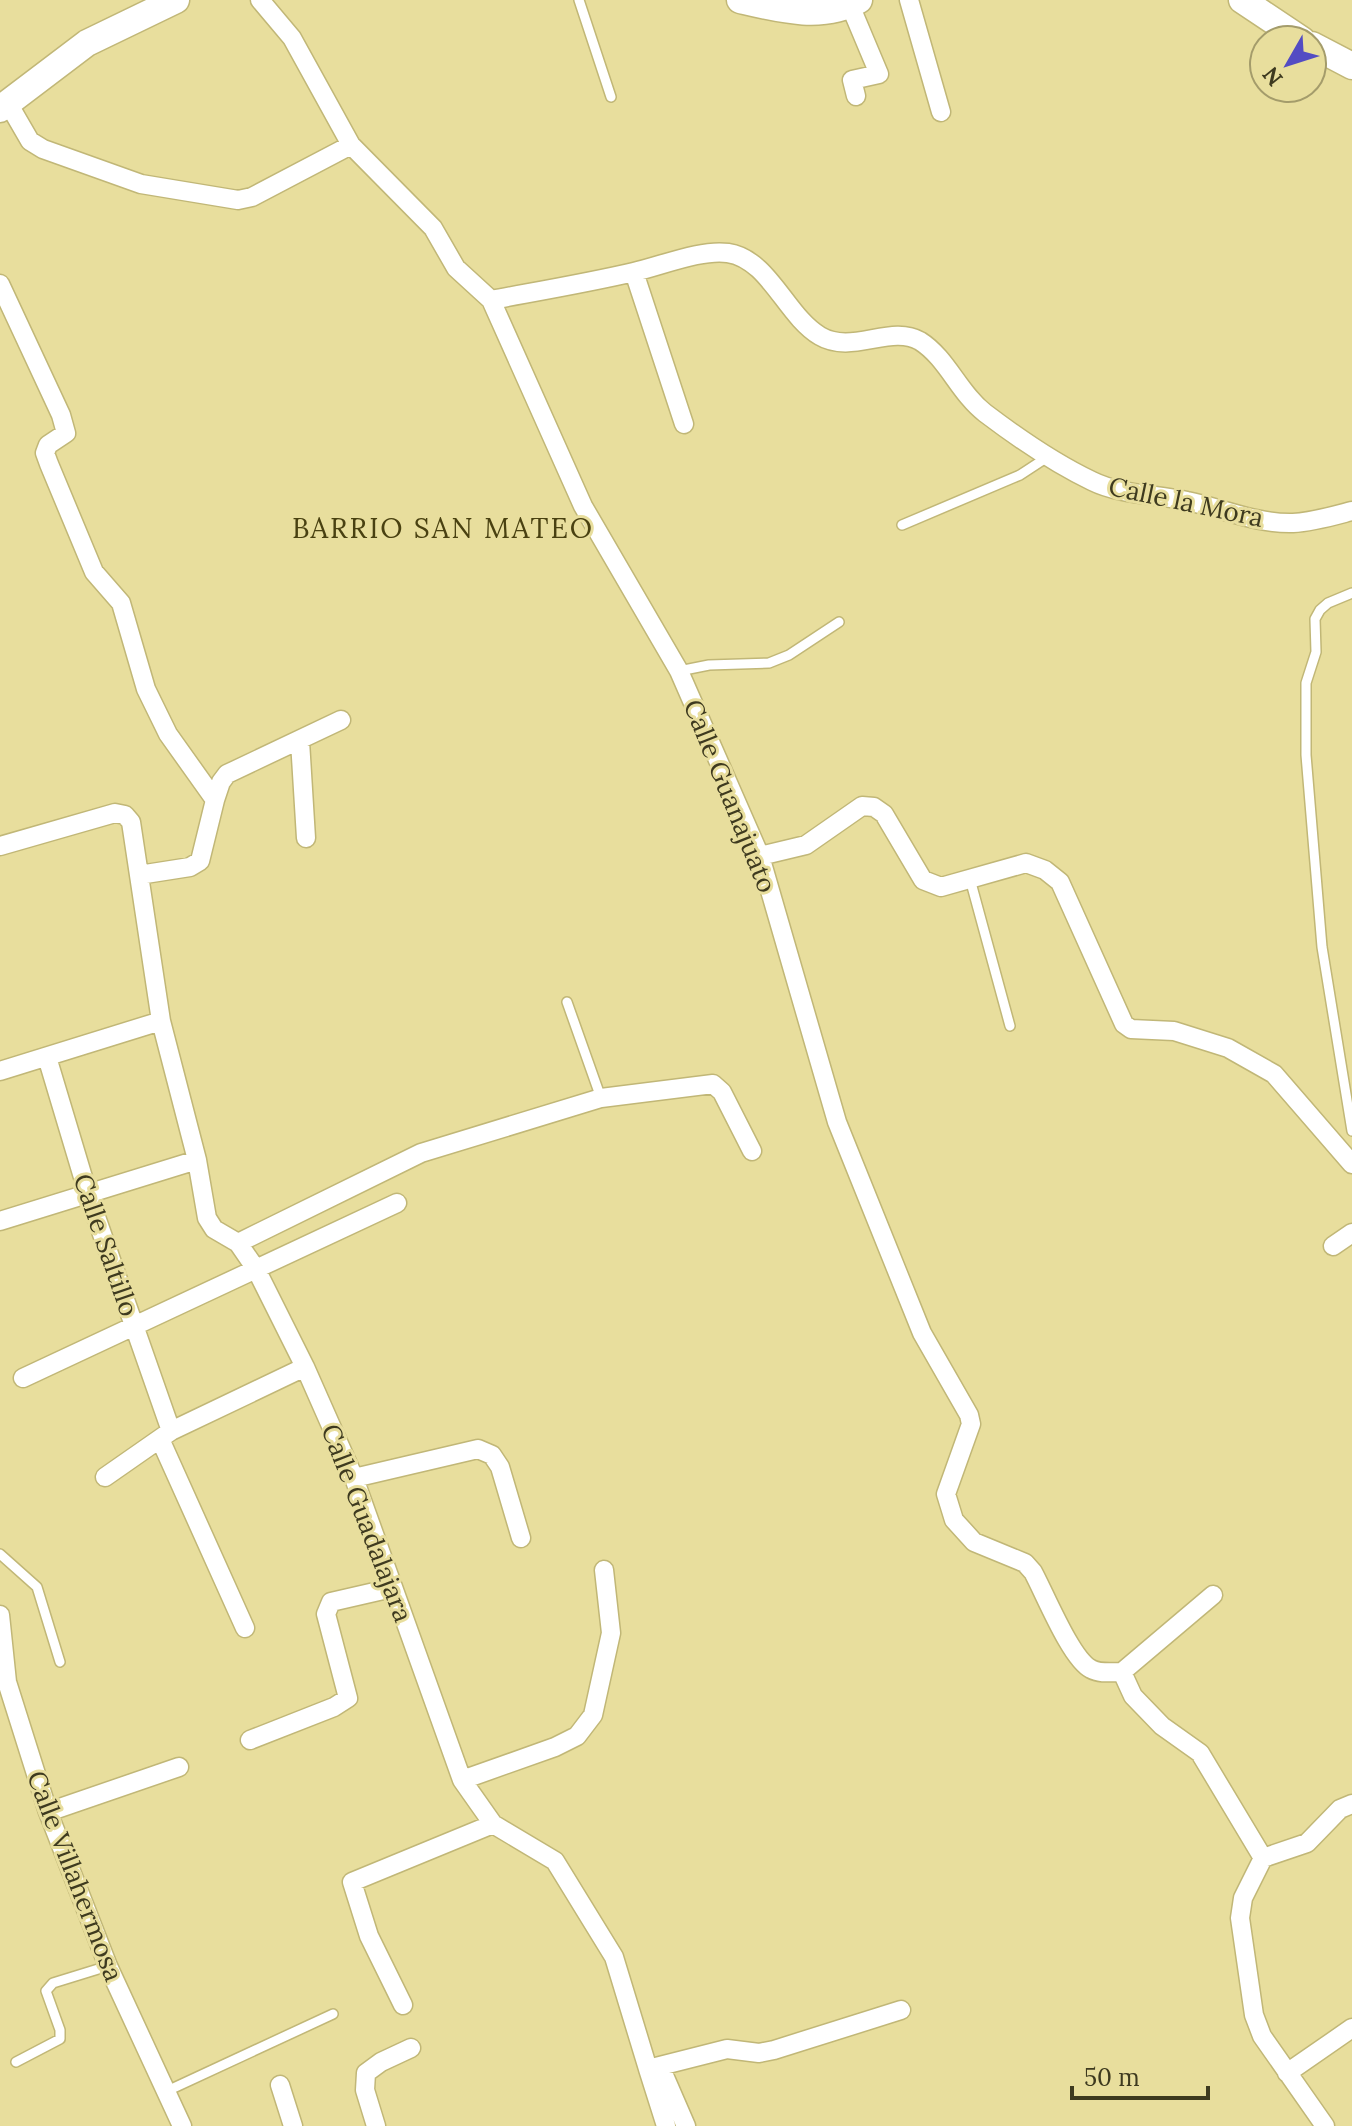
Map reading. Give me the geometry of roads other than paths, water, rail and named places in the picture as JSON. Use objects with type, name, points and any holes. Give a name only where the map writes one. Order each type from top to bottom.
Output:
[{"type":"street","points":[[176,0],[87,43],[4,106],[30,141],[43,149],[141,184],[238,200],[252,197],[351,145]]},
{"type":"street","points":[[260,0],[292,38],[351,145],[433,228],[456,268],[491,300]]},
{"type":"street","points":[[740,0],[781,10],[814,12],[854,3],[879,74],[852,80],[856,96]]},
{"type":"street","points":[[909,0],[941,112]]},
{"type":"street","points":[[1242,0],[1278,24]]},
{"type":"street","points":[[1328,53],[1352,66]]},
{"type":"street","name":"Calle la Mora","points":[[491,300],[634,272],[708,253],[728,253],[751,260],[808,329],[823,339],[841,344],[894,337],[918,340],[935,354],[971,401],[1049,456],[1093,482],[1266,521],[1293,523],[1352,511]]},
{"type":"street","points":[[634,272],[684,424]]},
{"type":"street","points":[[0,284],[61,415],[66,433],[48,445],[45,453],[94,572],[121,603],[146,689],[168,734],[215,800]]},
{"type":"street","name":"Calle Guanajuato","points":[[491,300],[583,506],[679,671],[760,856],[837,1122],[922,1333],[969,1415],[971,1424],[946,1494],[954,1520],[974,1542],[1025,1563],[1033,1572],[1077,1657],[1089,1668],[1101,1672],[1122,1672]]},
{"type":"street","points":[[139,875],[190,867],[200,861],[215,800],[227,774],[341,720]]},
{"type":"street","points":[[300,741],[306,838]]},
{"type":"street","points":[[760,856],[806,845],[862,806],[874,807],[884,814],[923,880],[941,887],[1026,863],[1045,870],[1060,882],[1124,1024],[1131,1029],[1174,1031],[1228,1048],[1274,1074],[1352,1164]]},
{"type":"street","name":"Calle Guadalajara","points":[[0,846],[115,813],[125,815],[131,822],[161,1021],[197,1160],[207,1218],[214,1229],[238,1243],[256,1269],[305,1367],[354,1478],[462,1780],[493,1824],[555,1861],[614,1957],[654,2068]]},
{"type":"street","points":[[0,1071],[161,1021]]},
{"type":"street","name":"Calle Saltillo","points":[[47,1057],[165,1435],[245,1628]]},
{"type":"street","points":[[238,1243],[421,1153],[601,1098],[713,1084],[722,1092],[752,1151]]},
{"type":"street","points":[[0,1221],[197,1160]]},
{"type":"street","points":[[23,1378],[397,1203]]},
{"type":"street","points":[[1333,1246],[1352,1233]]},
{"type":"street","points":[[105,1477],[165,1435],[305,1367]]},
{"type":"street","points":[[354,1478],[478,1449],[492,1455],[500,1467],[521,1538]]},
{"type":"street","points":[[462,1780],[555,1747],[577,1736],[593,1715],[611,1633],[604,1570]]},
{"type":"street","points":[[250,1740],[334,1707],[348,1698],[326,1614],[331,1602],[392,1588]]},
{"type":"street","points":[[1213,1595],[1122,1672],[1133,1696],[1152,1716],[1200,1753],[1263,1858]]},
{"type":"street","name":"Calle Villahermosa","points":[[0,1615],[7,1682],[48,1812],[108,1966],[182,2126]]},
{"type":"street","points":[[48,1812],[179,1767]]},
{"type":"street","points":[[1325,2126],[1262,2036],[1254,2015],[1240,1918],[1243,1898],[1263,1858],[1307,1843],[1340,1809],[1352,1804]]},
{"type":"street","points":[[403,2005],[369,1936],[352,1882],[493,1824]]},
{"type":"street","points":[[654,2068],[727,2049],[759,2053],[774,2050],[901,2010]]},
{"type":"street","points":[[1287,2073],[1352,2028]]},
{"type":"street","points":[[376,2126],[370,2116],[365,2090],[366,2073],[411,2048]]},
{"type":"street","points":[[654,2068],[666,2126]]},
{"type":"street","points":[[654,2068],[686,2126]]},
{"type":"street","points":[[280,2085],[293,2126]]},
{"type":"lane","points":[[579,0],[611,97]]},
{"type":"lane","points":[[902,525],[1020,475],[1049,456]]},
{"type":"lane","points":[[1352,593],[1328,603],[1315,619],[1316,652],[1306,683],[1306,755],[1322,947],[1352,1131]]},
{"type":"lane","points":[[679,671],[709,665],[769,663],[789,655],[839,622]]},
{"type":"lane","points":[[970,879],[1010,1026]]},
{"type":"lane","points":[[567,1002],[601,1098]]},
{"type":"lane","points":[[0,1554],[37,1587],[60,1662]]},
{"type":"lane","points":[[16,2062],[60,2039],[60,2030],[46,1991],[48,1987],[108,1966]]},
{"type":"lane","points":[[167,2091],[333,2014]]},
{"type":"district","name":"BARRIO SAN MATEO","points":[[443,528]]}]
